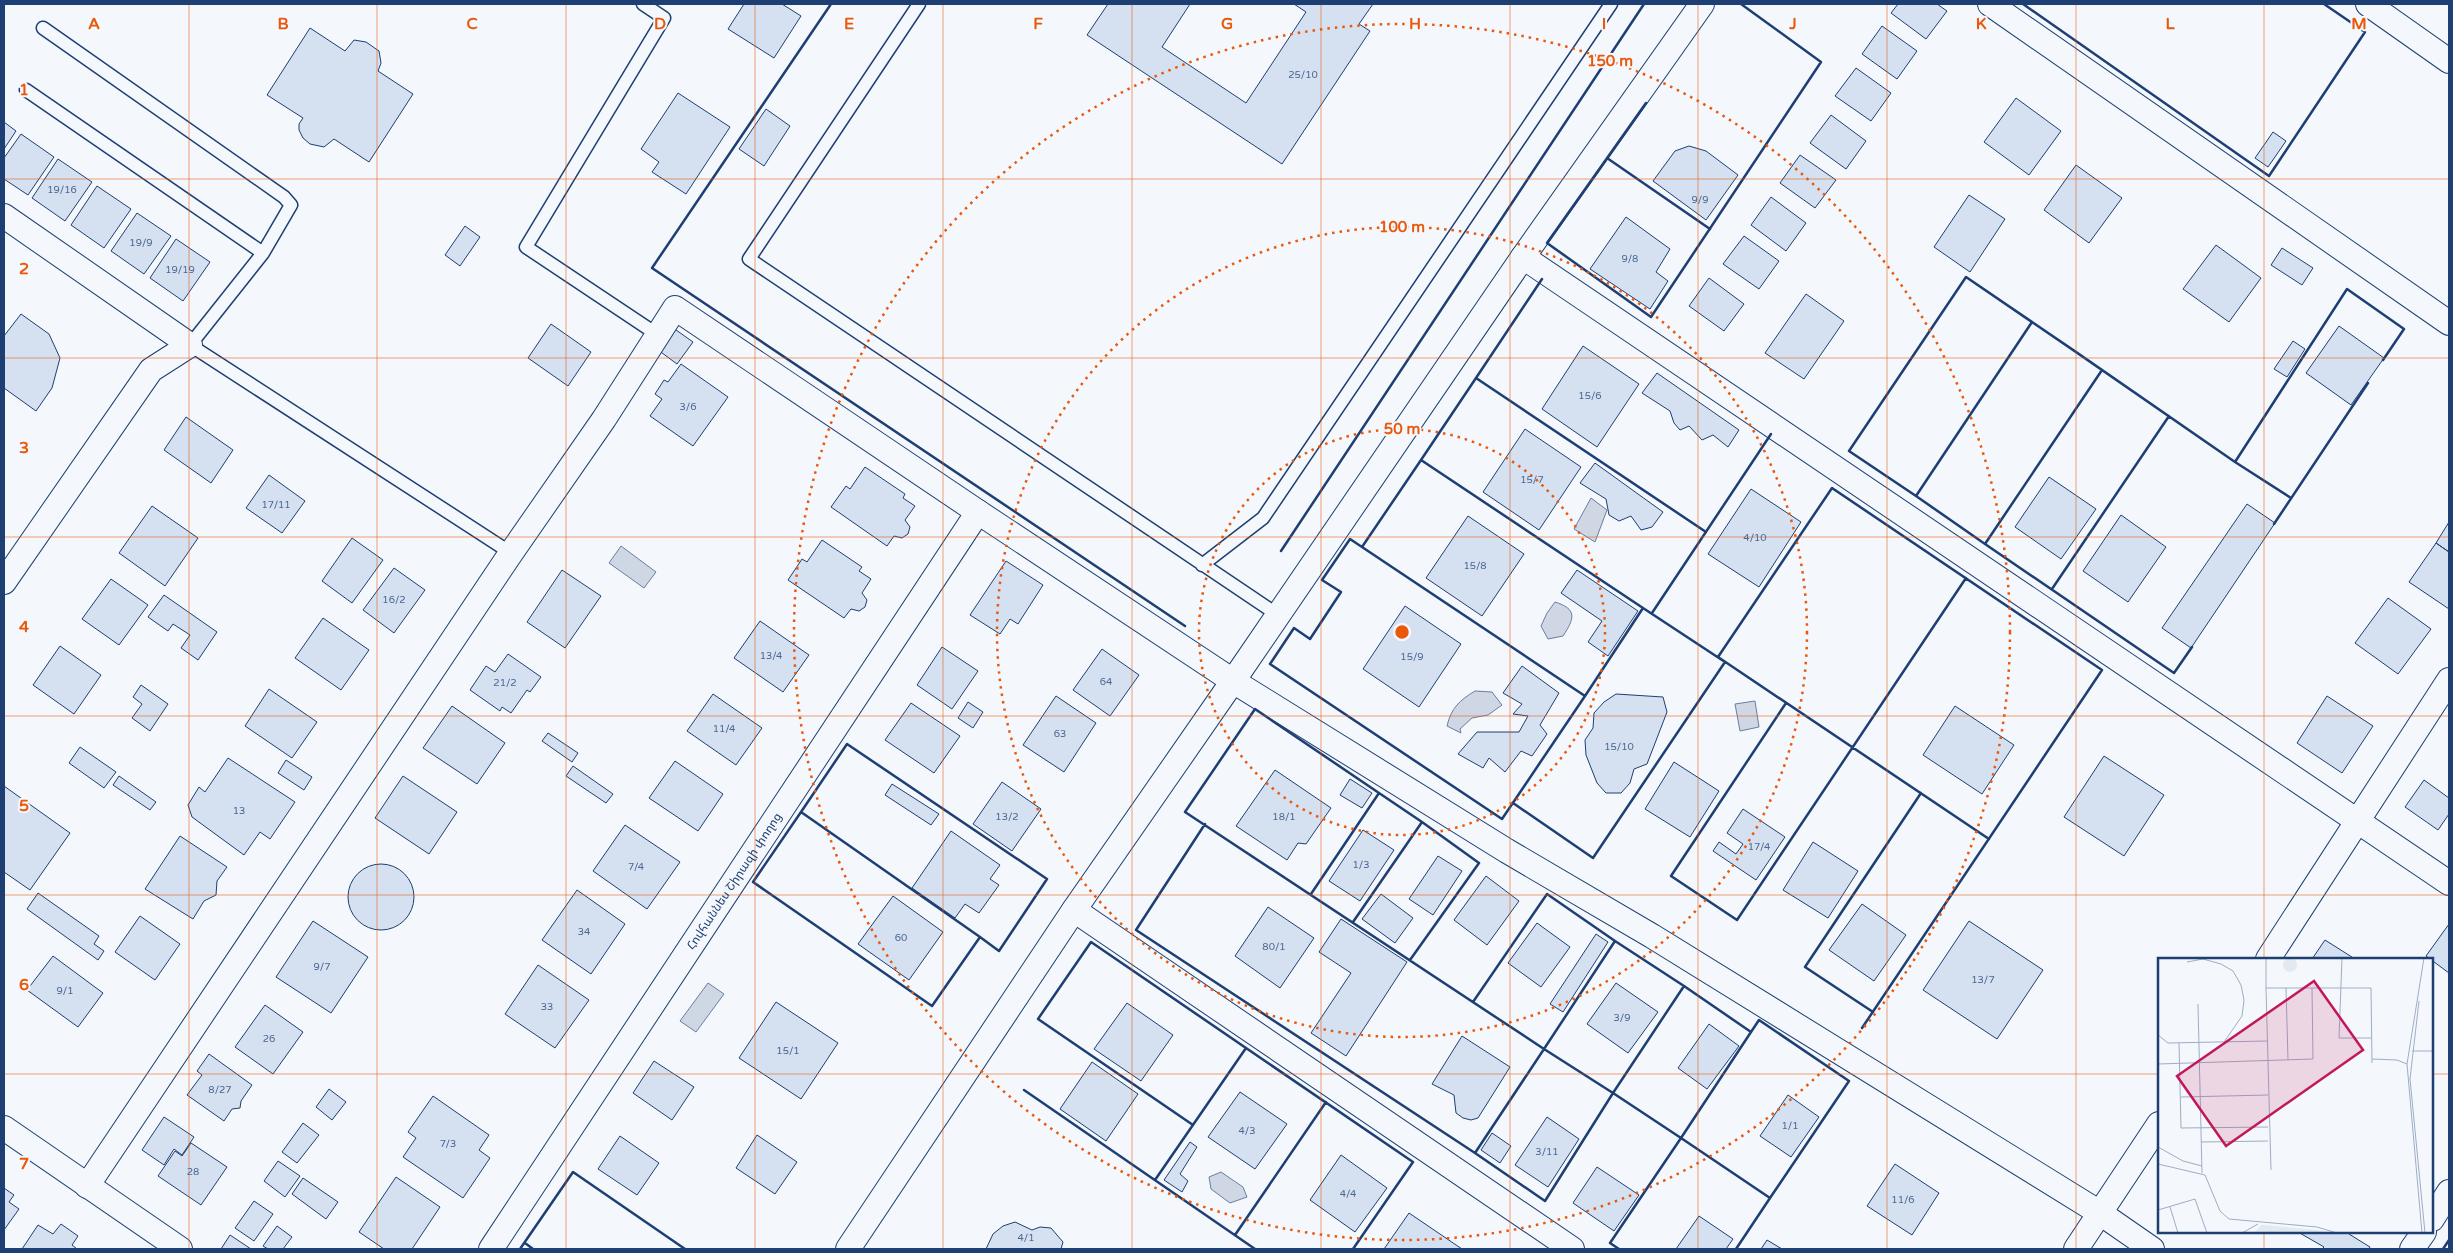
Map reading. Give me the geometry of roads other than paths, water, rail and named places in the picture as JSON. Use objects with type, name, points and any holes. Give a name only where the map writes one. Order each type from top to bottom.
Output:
[{"type":"street","points":[[848,1249],[1074,910],[1523,257],[1702,4]]},
{"type":"street","points":[[1990,4],[2449,323]]},
{"type":"street","points":[[2368,4],[2449,61]]},
{"type":"street","points":[[4,216],[190,345],[151,370],[4,582]]},
{"type":"street","points":[[1523,257],[2449,882]]},
{"type":"street","points":[[87,1186],[510,553],[604,419],[675,308],[1233,681],[1507,851],[1652,936],[2100,1213],[2152,1249]]},
{"type":"street","name":"Հովհաննես Շիրազի փողոց","points":[[491,1249],[978,512]]},
{"type":"street","points":[[2269,958],[2360,821],[2449,680]]},
{"type":"street","points":[[1074,910],[1572,1249]]},
{"type":"street","points":[[2076,1249],[2158,1126]]},
{"type":"street","points":[[4,1128],[180,1249]]},
{"type":"street","points":[[2433,1217],[2449,1192]]},
{"type":"street","points":[[2412,1249],[2423,1233]]},
{"type":"lane","points":[[643,4],[664,18],[526,247],[658,335]]},
{"type":"lane","points":[[919,4],[749,259],[1278,615]]},
{"type":"lane","points":[[1202,565],[1263,518],[1611,4]]},
{"type":"lane","points":[[42,28],[284,197],[291,205],[263,253],[190,345],[510,553]]},
{"type":"lane","points":[[26,90],[263,253]]}]
